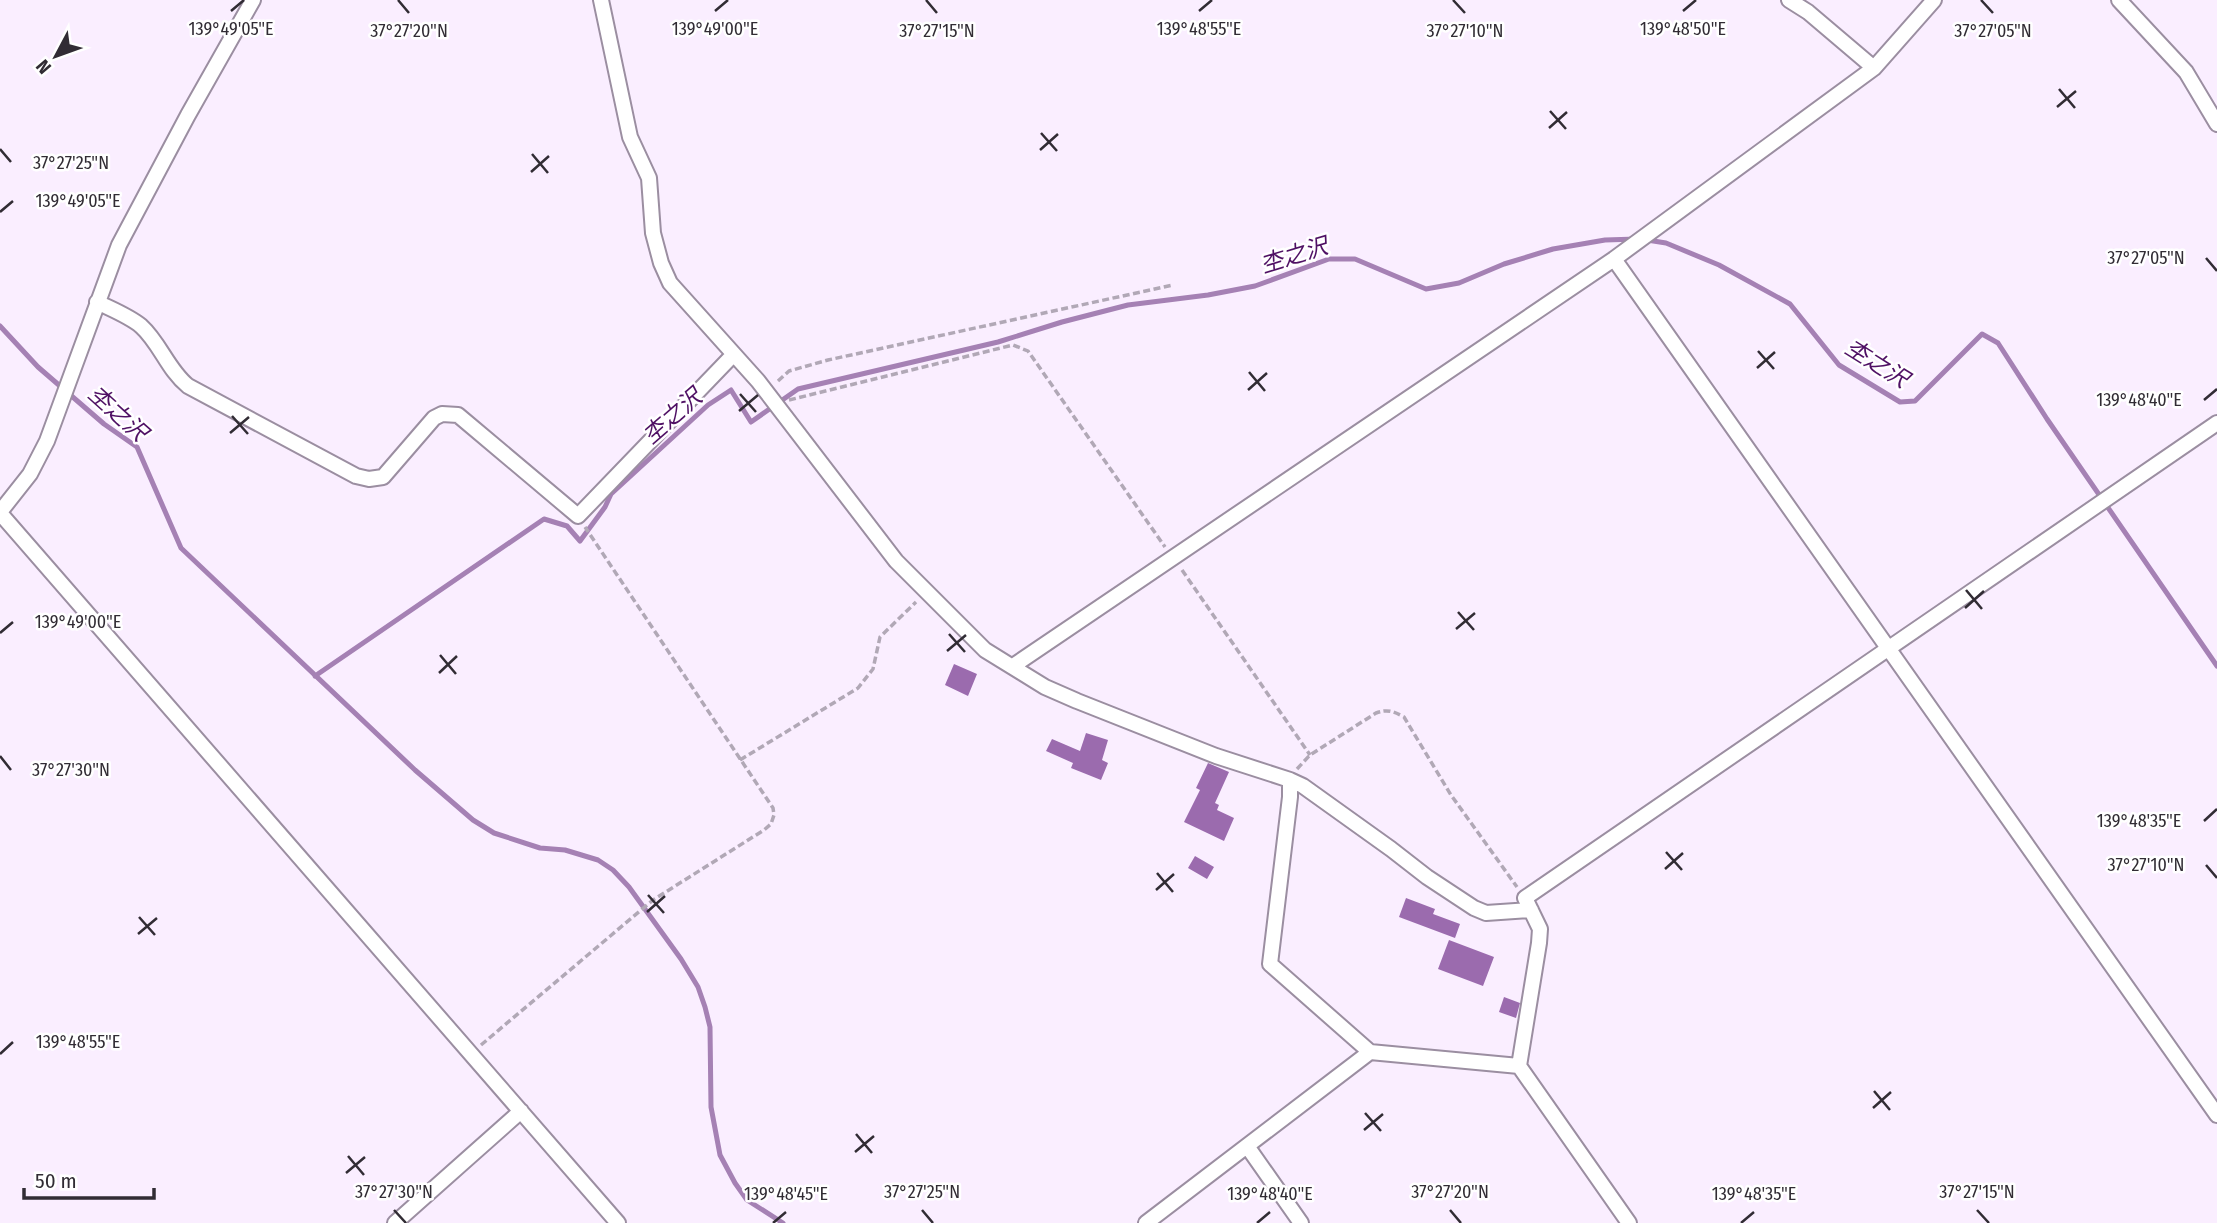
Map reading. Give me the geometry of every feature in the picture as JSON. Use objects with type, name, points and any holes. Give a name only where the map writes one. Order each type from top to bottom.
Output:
[{"type":"street","points":[[253,0],[119,245],[47,442],[30,474],[0,512],[618,1223]]},
{"type":"street","points":[[601,0],[630,137],[649,178],[653,233],[670,283],[764,389],[896,561],[926,592],[985,650],[1045,687],[1216,756],[1303,786],[1427,877],[1486,913],[1528,904],[1889,646],[2217,424]]},
{"type":"street","points":[[1789,0],[1808,12],[1874,68]]},
{"type":"street","points":[[1013,666],[1614,258],[1874,68],[1934,0]]},
{"type":"street","points":[[2119,0],[2186,72],[2217,124]]},
{"type":"street","points":[[1614,258],[2217,1115]]},
{"type":"street","points":[[97,302],[140,324],[179,379],[188,386],[356,476],[369,479],[383,477],[433,418],[442,414],[458,415],[578,516],[733,355]]},
{"type":"street","points":[[1290,780],[1270,964],[1370,1052],[1519,1066]]},
{"type":"street","points":[[1528,904],[1540,929],[1519,1066],[1629,1223]]},
{"type":"street","points":[[1146,1223],[1370,1052]]},
{"type":"street","points":[[395,1223],[521,1111]]},
{"type":"street","points":[[1247,1146],[1301,1223]]},
{"type":"path","points":[[764,389],[789,371],[828,360],[1173,285]]},
{"type":"path","points":[[778,408],[787,401],[860,382],[1013,345],[1023,348],[1310,755]]},
{"type":"path","points":[[471,1053],[653,900],[753,838],[771,824],[774,815],[773,808],[602,556],[578,516]]},
{"type":"path","points":[[740,760],[858,688],[873,669],[880,637],[926,592]]},
{"type":"path","points":[[1290,780],[1310,755],[1376,713],[1386,710],[1404,717],[1451,795],[1528,904]]},
{"type":"building","points":[[954,664],[977,674],[968,696],[945,685]]},
{"type":"building","points":[[1086,733],[1108,740],[1102,760],[1108,763],[1101,780],[1071,768],[1073,763],[1046,751],[1052,739],[1080,751]]},
{"type":"building","points":[[1208,763],[1229,772],[1215,803],[1219,805],[1217,810],[1234,818],[1224,841],[1184,822],[1200,790],[1196,788]]},
{"type":"building","points":[[1195,856],[1214,867],[1207,879],[1188,868]]},
{"type":"building","points":[[1406,898],[1435,909],[1433,914],[1460,924],[1455,938],[1399,917]]},
{"type":"building","points":[[1449,940],[1494,957],[1483,986],[1438,969]]},
{"type":"building","points":[[1504,997],[1520,1003],[1516,1018],[1499,1012]]},
{"type":"waterway","name":"杢之沢","points":[[315,676],[544,519],[567,526],[580,541],[605,507],[611,494],[708,405],[731,390],[751,422],[798,389],[998,342],[1128,305],[1255,286],[1329,259],[1355,259],[1426,289],[1459,283],[1504,264],[1553,249],[1605,240],[1637,239]]},
{"type":"waterway","name":"杢之沢","points":[[1647,240],[1666,243],[1719,265],[1790,304],[1839,365],[1900,402],[1915,401],[1982,334],[1998,343],[2217,666]]},
{"type":"waterway","points":[[0,326],[38,367],[104,424],[137,447],[181,548],[415,770],[473,820],[494,833],[540,848],[565,850],[598,860],[613,870],[629,887],[681,959],[698,987],[705,1007],[710,1027],[711,1107],[720,1155],[747,1200],[783,1223]]}]
